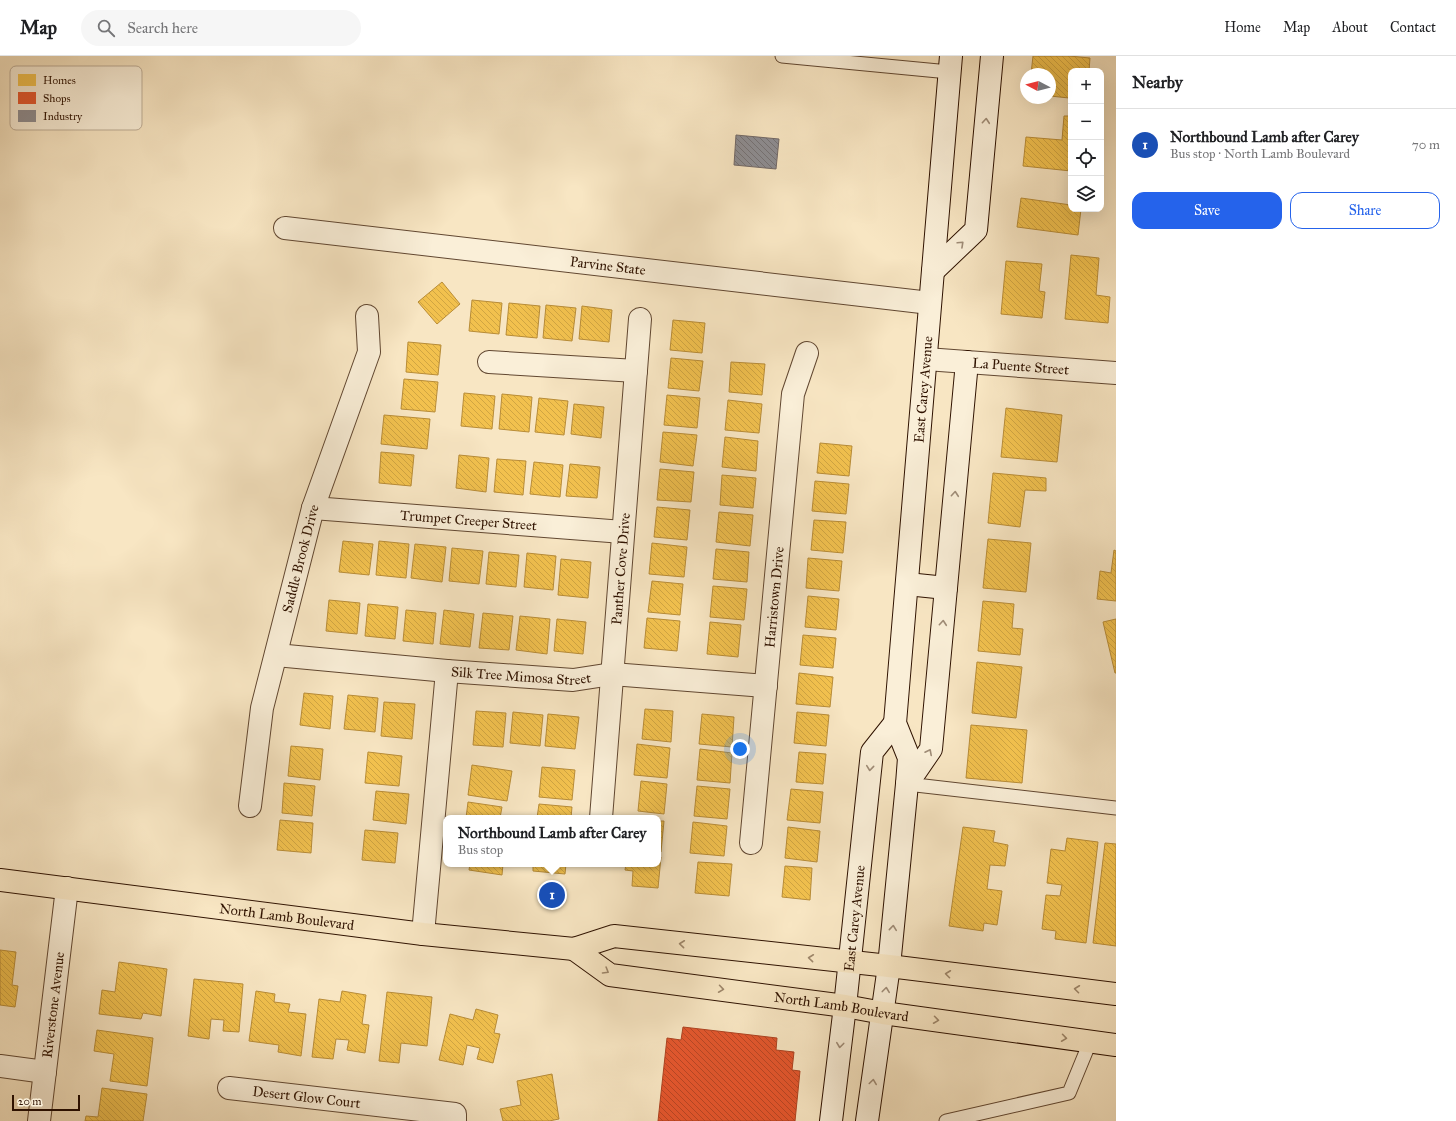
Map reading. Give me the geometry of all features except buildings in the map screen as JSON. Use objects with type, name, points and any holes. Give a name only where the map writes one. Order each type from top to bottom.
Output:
[{"type":"main road","name":"North Lamb Boulevard","points":[[0,880],[423,934],[574,949],[614,936],[850,963],[889,966],[1116,994]]},
{"type":"main road","name":"North Lamb Boulevard","points":[[574,949],[610,974],[1116,1045]]},
{"type":"street","points":[[933,271],[976,230],[992,56]]},
{"type":"street","name":"East Carey Avenue","points":[[867,1121],[889,966],[907,784],[909,758],[895,723],[950,64]]},
{"type":"street","name":"Parvine State","points":[[285,228],[930,303]]},
{"type":"street","name":"Saddle Brook Drive","points":[[250,806],[262,708],[313,508],[369,352],[367,316]]},
{"type":"street","name":"Panther Cove Drive","points":[[601,815],[640,319]]},
{"type":"street","name":"Harristown Drive","points":[[751,843],[793,394],[807,353]]},
{"type":"street","name":"La Puente Street","points":[[926,359],[1116,372]]},
{"type":"street","points":[[489,362],[636,371]]},
{"type":"street","points":[[907,784],[931,749],[967,362]]},
{"type":"street","name":"Trumpet Creeper Street","points":[[313,508],[623,532]]},
{"type":"street","points":[[907,584],[946,588]]},
{"type":"street","name":"Silk Tree Mimosa Street","points":[[276,655],[447,671],[573,680],[612,674],[766,686]]},
{"type":"street","points":[[423,934],[447,671]]},
{"type":"street","name":"East Carey Avenue","points":[[831,1121],[850,963],[872,752],[895,723]]},
{"type":"street","name":"Riverstone Avenue","points":[[39,1121],[67,888]]},
{"type":"street","points":[[0,1066],[45,1072]]},
{"type":"street","name":"Desert Glow Court","points":[[230,1088],[455,1118]]},
{"type":"lane","points":[[782,56],[950,64]]},
{"type":"lane","points":[[907,784],[1116,808]]},
{"type":"lane","points":[[946,1121],[1069,1093],[1090,1042]]},
{"type":"place","name":"Northbound Lamb after Carey","points":[[552,895]]}]
